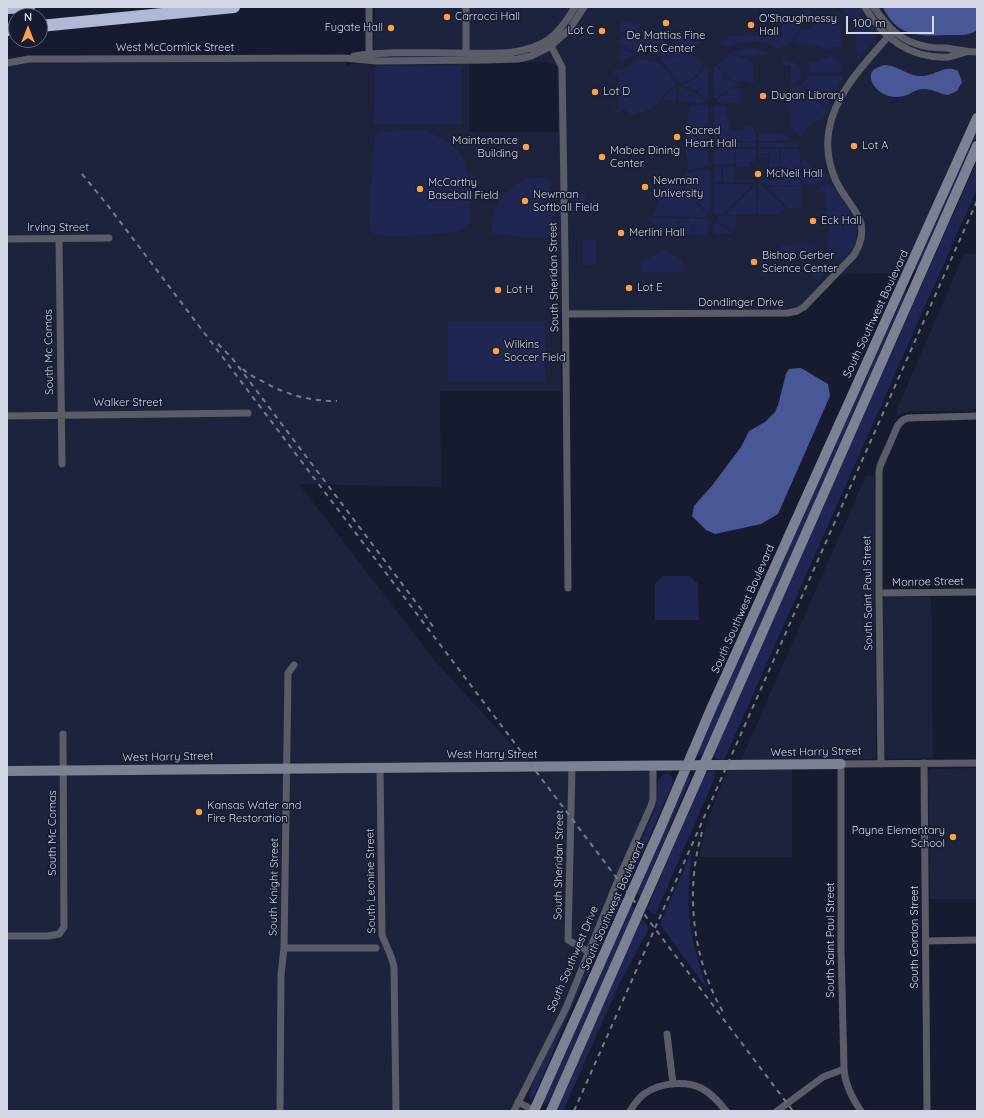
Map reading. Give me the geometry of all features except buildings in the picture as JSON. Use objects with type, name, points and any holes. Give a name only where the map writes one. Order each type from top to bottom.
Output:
[{"type":"highway","points":[[7,8],[29,7]]},
{"type":"highway","points":[[48,25],[234,7]]},
{"type":"main road","name":"South Southwest Boulevard","points":[[535,1111],[686,766],[977,118]]},
{"type":"main road","name":"South Southwest Boulevard","points":[[551,1111],[977,146]]},
{"type":"main road","name":"West Harry Street","points":[[7,771],[841,764]]},
{"type":"street","points":[[369,7],[369,54]]},
{"type":"street","points":[[466,7],[466,53]]},
{"type":"street","name":"West McCormick Street","points":[[344,58],[369,54],[517,51],[549,43],[575,7]]},
{"type":"street","name":"West McCormick Street","points":[[7,64],[29,59],[344,58],[376,61],[504,60],[530,56],[569,30],[584,7]]},
{"type":"street","points":[[865,7],[872,20],[887,37],[898,45],[923,54],[948,57],[966,52]]},
{"type":"street","points":[[874,7],[889,28],[907,40],[925,47],[948,48],[966,52],[977,52]]},
{"type":"street","name":"Dondlinger Drive","points":[[566,314],[788,313],[804,307],[854,255],[858,248],[860,239],[860,219],[857,212],[841,190],[832,171],[828,150],[829,129],[833,114],[843,92],[893,31]]},
{"type":"street","name":"South Sheridan Street","points":[[549,43],[562,67],[568,588]]},
{"type":"street","name":"Irving Street","points":[[7,239],[109,238]]},
{"type":"street","name":"South Mc Comas","points":[[59,239],[62,464]]},
{"type":"street","name":"Walker Street","points":[[7,416],[248,413]]},
{"type":"street","name":"South Saint Paul Street","points":[[882,764],[878,472],[898,425],[903,420],[908,418],[977,416]]},
{"type":"street","name":"Monroe Street","points":[[879,594],[977,592]]},
{"type":"street","name":"South Knight Street","points":[[280,1111],[281,975],[284,948],[288,673],[294,665]]},
{"type":"street","name":"South Mc Comas","points":[[7,936],[48,936],[59,934],[64,927],[63,734]]},
{"type":"street","name":"West Harry Street","points":[[841,764],[977,763]]},
{"type":"street","name":"South Saint Paul Street","points":[[841,764],[841,948],[844,1069],[847,1086],[851,1096],[861,1111]]},
{"type":"street","name":"South Gordon Street","points":[[924,764],[927,1111]]},
{"type":"street","name":"South Sheridan Street","points":[[572,766],[568,940],[589,952]]},
{"type":"street","name":"South Southwest Drive","points":[[514,1111],[566,1008],[618,880],[651,806],[653,799],[653,766]]},
{"type":"street","name":"South Leonine Street","points":[[380,767],[382,936],[392,956],[394,967],[396,1111]]},
{"type":"street","points":[[926,941],[977,940]]},
{"type":"street","points":[[284,948],[376,948]]},
{"type":"street","points":[[667,1034],[673,1084]]},
{"type":"street","points":[[777,1111],[823,1077],[844,1069]]},
{"type":"street","points":[[630,1111],[643,1094],[652,1089],[673,1084],[691,1085],[701,1088],[711,1094],[726,1111]]},
{"type":"street","points":[[518,1102],[535,1111]]},
{"type":"shaded area","points":[[375,7],[977,7],[977,107],[903,273],[832,274],[801,305],[796,309],[789,310],[560,312],[561,391],[440,391],[441,487],[299,484],[435,661],[532,767],[653,766],[653,799],[566,1008],[514,1111],[7,1111],[7,67],[29,59],[344,58],[347,66],[351,64],[363,63],[373,65]],"holes":[[[547,62],[557,66],[558,132],[469,132],[469,64]]]},
{"type":"shaded area","points":[[840,7],[859,7],[876,34],[876,37],[857,60],[855,24]]},
{"type":"shaded area","points":[[883,7],[977,7],[977,30],[960,35],[919,35],[910,33],[895,25]]},
{"type":"shaded area","points":[[805,9],[810,11],[812,16],[810,21],[805,23],[800,21],[798,16],[800,11]]},
{"type":"shaded area","points":[[818,17],[833,17],[836,20],[842,31],[841,46],[833,47],[827,50],[811,44],[794,43],[801,29],[808,29],[812,27],[816,23]]},
{"type":"shaded area","points":[[788,19],[792,19],[794,24],[800,29],[792,42],[778,49],[759,42],[739,43],[726,48],[718,41],[728,40],[728,36],[759,35],[759,37],[782,37],[782,22],[788,21]]},
{"type":"shaded area","points":[[620,21],[640,24],[640,30],[654,30],[654,32],[620,32]]},
{"type":"shaded area","points":[[620,36],[654,37],[664,42],[642,50],[633,51],[620,45]]},
{"type":"shaded area","points":[[686,36],[692,36],[693,40],[703,41],[695,48],[676,42]]},
{"type":"shaded area","points":[[620,48],[636,54],[620,62]]},
{"type":"shaded area","points":[[752,48],[770,53],[742,56],[732,53],[741,50]]},
{"type":"shaded area","points":[[670,49],[689,53],[670,57],[651,54],[660,50]]},
{"type":"shaded area","points":[[691,54],[703,64],[699,72],[694,77],[678,84],[673,74],[663,63],[662,58],[678,58]]},
{"type":"shaded area","points":[[730,54],[753,63],[754,82],[745,80],[736,82],[723,73],[718,64]]},
{"type":"shaded area","points":[[832,55],[837,60],[836,63],[842,66],[842,72],[809,73],[807,63],[818,61]]},
{"type":"shaded area","points":[[640,59],[653,61],[663,66],[670,73],[676,85],[669,89],[653,107],[647,110],[632,116],[622,108],[620,112],[615,112],[614,109],[619,109],[619,75],[613,75],[613,71],[624,68]]},
{"type":"shaded area","points":[[783,59],[799,66],[801,72],[800,77],[795,83],[791,84],[791,65],[783,65]]},
{"type":"shaded area","points":[[705,65],[708,68],[708,100],[695,90],[681,85],[696,78],[701,73]]},
{"type":"shaded area","points":[[716,65],[725,78],[738,84],[737,86],[725,91],[714,100],[713,68]]},
{"type":"shaded area","points":[[884,65],[894,67],[917,76],[954,69],[958,71],[962,82],[957,91],[948,95],[924,89],[917,90],[907,95],[894,97],[879,91],[873,85],[871,79],[873,70]]},
{"type":"shaded area","points":[[375,66],[462,66],[462,124],[374,124]]},
{"type":"shaded area","points":[[808,76],[843,76],[828,106],[802,84]]},
{"type":"shaded area","points":[[800,85],[827,110],[824,118],[808,125],[800,137],[793,127],[789,108],[790,88]]},
{"type":"shaded area","points":[[677,87],[676,101],[662,100],[670,92]]},
{"type":"shaded area","points":[[679,87],[701,97],[707,103],[679,101]]},
{"type":"shaded area","points":[[737,88],[739,92],[739,103],[715,102],[728,91]]},
{"type":"shaded area","points":[[690,105],[708,105],[708,138],[700,142],[686,142]]},
{"type":"shaded area","points":[[714,105],[726,105],[726,116],[728,117],[729,129],[745,130],[745,126],[753,126],[753,133],[756,133],[756,141],[716,140],[714,137]]},
{"type":"shaded area","points":[[977,126],[977,136],[920,267],[915,271],[915,265]]},
{"type":"shaded area","name":"McCarthy Baseball Field","points":[[424,130],[450,143],[462,156],[470,180],[469,224],[463,229],[453,232],[416,236],[390,236],[375,234],[371,230],[369,220],[375,135],[381,132]]},
{"type":"shaded area","points":[[759,133],[781,134],[792,140],[759,141]]},
{"type":"shaded area","points":[[717,143],[755,143],[756,145],[755,147],[717,147],[715,145]]},
{"type":"shaded area","points":[[797,143],[799,145],[797,147],[761,147],[759,144]]},
{"type":"shaded area","points":[[686,148],[700,148],[708,152],[709,166],[688,170]]},
{"type":"shaded area","points":[[717,149],[734,149],[734,164],[715,165],[714,151]]},
{"type":"shaded area","points":[[736,149],[756,149],[756,157],[754,158],[754,162],[749,162],[749,167],[736,167]]},
{"type":"shaded area","points":[[759,149],[779,149],[779,160],[773,155],[759,154]]},
{"type":"shaded area","points":[[781,149],[796,149],[800,152],[801,185],[786,185],[786,167],[781,166]]},
{"type":"shaded area","points":[[759,155],[774,156],[779,161],[779,167],[770,167],[770,157],[759,157]]},
{"type":"shaded area","points":[[802,158],[812,166],[824,170],[827,178],[811,185],[803,184]]},
{"type":"shaded area","points":[[977,161],[977,189],[724,760],[716,759],[713,753]]},
{"type":"shaded area","points":[[721,166],[721,182],[714,181],[714,168]]},
{"type":"shaded area","points":[[723,166],[733,166],[733,180],[756,180],[756,182],[723,182]]},
{"type":"shaded area","points":[[783,168],[785,169],[785,185],[765,185],[759,182],[759,180],[783,180]]},
{"type":"shaded area","points":[[709,169],[708,213],[679,180],[687,173]]},
{"type":"shaded area","points":[[667,175],[675,179],[707,214],[705,217],[653,216],[666,183]]},
{"type":"shaded area","name":"Newman Softball Field","points":[[548,177],[552,226],[551,233],[548,238],[521,237],[491,233],[494,210],[506,192],[524,179]]},
{"type":"shaded area","points":[[829,183],[836,190],[851,214],[857,233],[856,240],[847,255],[839,260],[828,251],[829,224],[827,223],[826,192],[817,192],[821,186]]},
{"type":"shaded area","points":[[714,184],[753,185],[722,215],[717,215],[714,212]]},
{"type":"shaded area","points":[[760,184],[786,208],[780,214],[758,214],[758,185]]},
{"type":"shaded area","points":[[756,185],[757,214],[727,214],[727,213]]},
{"type":"shaded area","points":[[769,187],[800,187],[802,189],[802,210],[796,207],[790,209]]},
{"type":"shaded area","points":[[574,194],[585,194],[585,213],[574,212]]},
{"type":"shaded area","points":[[718,216],[736,216],[736,228],[734,228],[734,232],[718,221]]},
{"type":"shaded area","points":[[697,218],[691,229],[691,234],[686,234],[685,230],[668,230],[676,226],[682,219]]},
{"type":"shaded area","points":[[649,219],[681,219],[674,226],[664,229],[655,225]]},
{"type":"shaded area","points":[[698,219],[706,219],[709,223],[708,235],[692,235],[692,231]]},
{"type":"shaded area","points":[[717,222],[733,234],[715,234],[714,223]]},
{"type":"shaded area","points":[[583,240],[596,240],[596,265],[583,265]]},
{"type":"shaded area","points":[[807,244],[807,247],[814,247],[813,252],[780,252],[780,245]]},
{"type":"shaded area","points":[[664,250],[667,250],[682,262],[684,271],[643,273],[642,262]]},
{"type":"shaded area","points":[[964,254],[976,254],[976,408],[972,411],[910,411],[904,412],[896,417],[898,407]]},
{"type":"shaded area","points":[[819,265],[823,265],[830,269],[818,280],[812,274],[812,270],[819,270]]},
{"type":"shaded area","points":[[906,289],[906,296],[721,715],[703,753],[699,756],[700,743]]},
{"type":"shaded area","name":"Wilkins Soccer Field","points":[[448,321],[545,321],[545,381],[448,382]]},
{"type":"shaded area","points":[[801,368],[828,384],[830,396],[778,514],[761,524],[715,534],[706,530],[692,516],[694,506],[711,487],[741,447],[749,431],[765,422],[775,412],[786,374],[789,369]]},
{"type":"shaded area","points":[[866,476],[874,476],[875,757],[872,759],[741,760]]},
{"type":"shaded area","points":[[663,576],[690,576],[698,584],[699,620],[655,620],[655,584]]},
{"type":"shaded area","points":[[886,597],[931,597],[933,758],[889,759],[885,755],[882,600]]},
{"type":"shaded area","name":"Payne Elementary School","points":[[977,768],[977,899],[930,899],[928,774],[930,770],[934,769]]},
{"type":"shaded area","points":[[792,769],[792,857],[699,857],[708,819],[727,770]]},
{"type":"shaded area","points":[[714,771],[716,774],[655,915],[647,909],[701,781],[706,773]]},
{"type":"shaded area","points":[[663,774],[668,774],[671,776],[673,780],[672,785],[629,883],[625,878],[656,806],[658,781]]},
{"type":"shaded area","points":[[687,776],[690,777],[690,779],[640,897],[635,892]]},
{"type":"shaded area","points":[[692,851],[689,887],[690,923],[697,956],[707,989],[660,924]]},
{"type":"shaded area","points":[[619,892],[623,897],[572,1007],[535,1094],[530,1100],[529,1096],[532,1085],[588,967],[611,908]]},
{"type":"shaded area","points":[[629,902],[635,909],[553,1093],[548,1102],[544,1105],[543,1102]]},
{"type":"shaded area","points":[[640,916],[649,928],[618,987],[563,1111],[553,1111]]},
{"type":"railway","points":[[82,174],[109,207],[793,1111]]},
{"type":"railway","points":[[574,1111],[977,201]]},
{"type":"railway","points":[[218,344],[232,358],[434,628]]},
{"type":"railway","points":[[243,369],[257,379],[280,390],[317,400],[337,401]]},
{"type":"railway","points":[[702,832],[694,877],[694,924],[704,969],[712,991],[723,1012]]},
{"type":"place","name":"Carrocci Hall","points":[[447,17]]},
{"type":"place","name":"De Mattias Fine Arts Center","points":[[666,23]]},
{"type":"place","name":"O'Shaughnessy Hall","points":[[751,25]]},
{"type":"place","name":"Fugate Hall","points":[[391,28]]},
{"type":"place","name":"Lot C","points":[[602,31]]},
{"type":"place","name":"Lot D","points":[[595,92]]},
{"type":"place","name":"Dugan Library","points":[[763,96]]},
{"type":"place","name":"Sacred Heart Hall","points":[[677,137]]},
{"type":"place","name":"Lot A","points":[[854,146]]},
{"type":"place","name":"Maintenance Building","points":[[526,147]]},
{"type":"place","name":"Mabee Dining Center","points":[[602,157]]},
{"type":"place","name":"McNeil Hall","points":[[758,174]]},
{"type":"place","name":"Newman University","points":[[645,187]]},
{"type":"place","name":"McCarthy Baseball Field","points":[[420,189]]},
{"type":"place","name":"Newman Softball Field","points":[[525,201]]},
{"type":"place","name":"Eck Hall","points":[[813,221]]},
{"type":"place","name":"Merlini Hall","points":[[621,233]]},
{"type":"place","name":"Bishop Gerber Science Center","points":[[754,262]]},
{"type":"place","name":"Lot E","points":[[629,288]]},
{"type":"place","name":"Lot H","points":[[498,290]]},
{"type":"place","name":"Wilkins Soccer Field","points":[[496,351]]},
{"type":"place","name":"Kansas Water and Fire Restoration","points":[[199,812]]},
{"type":"place","name":"Payne Elementary School","points":[[953,837]]}]
